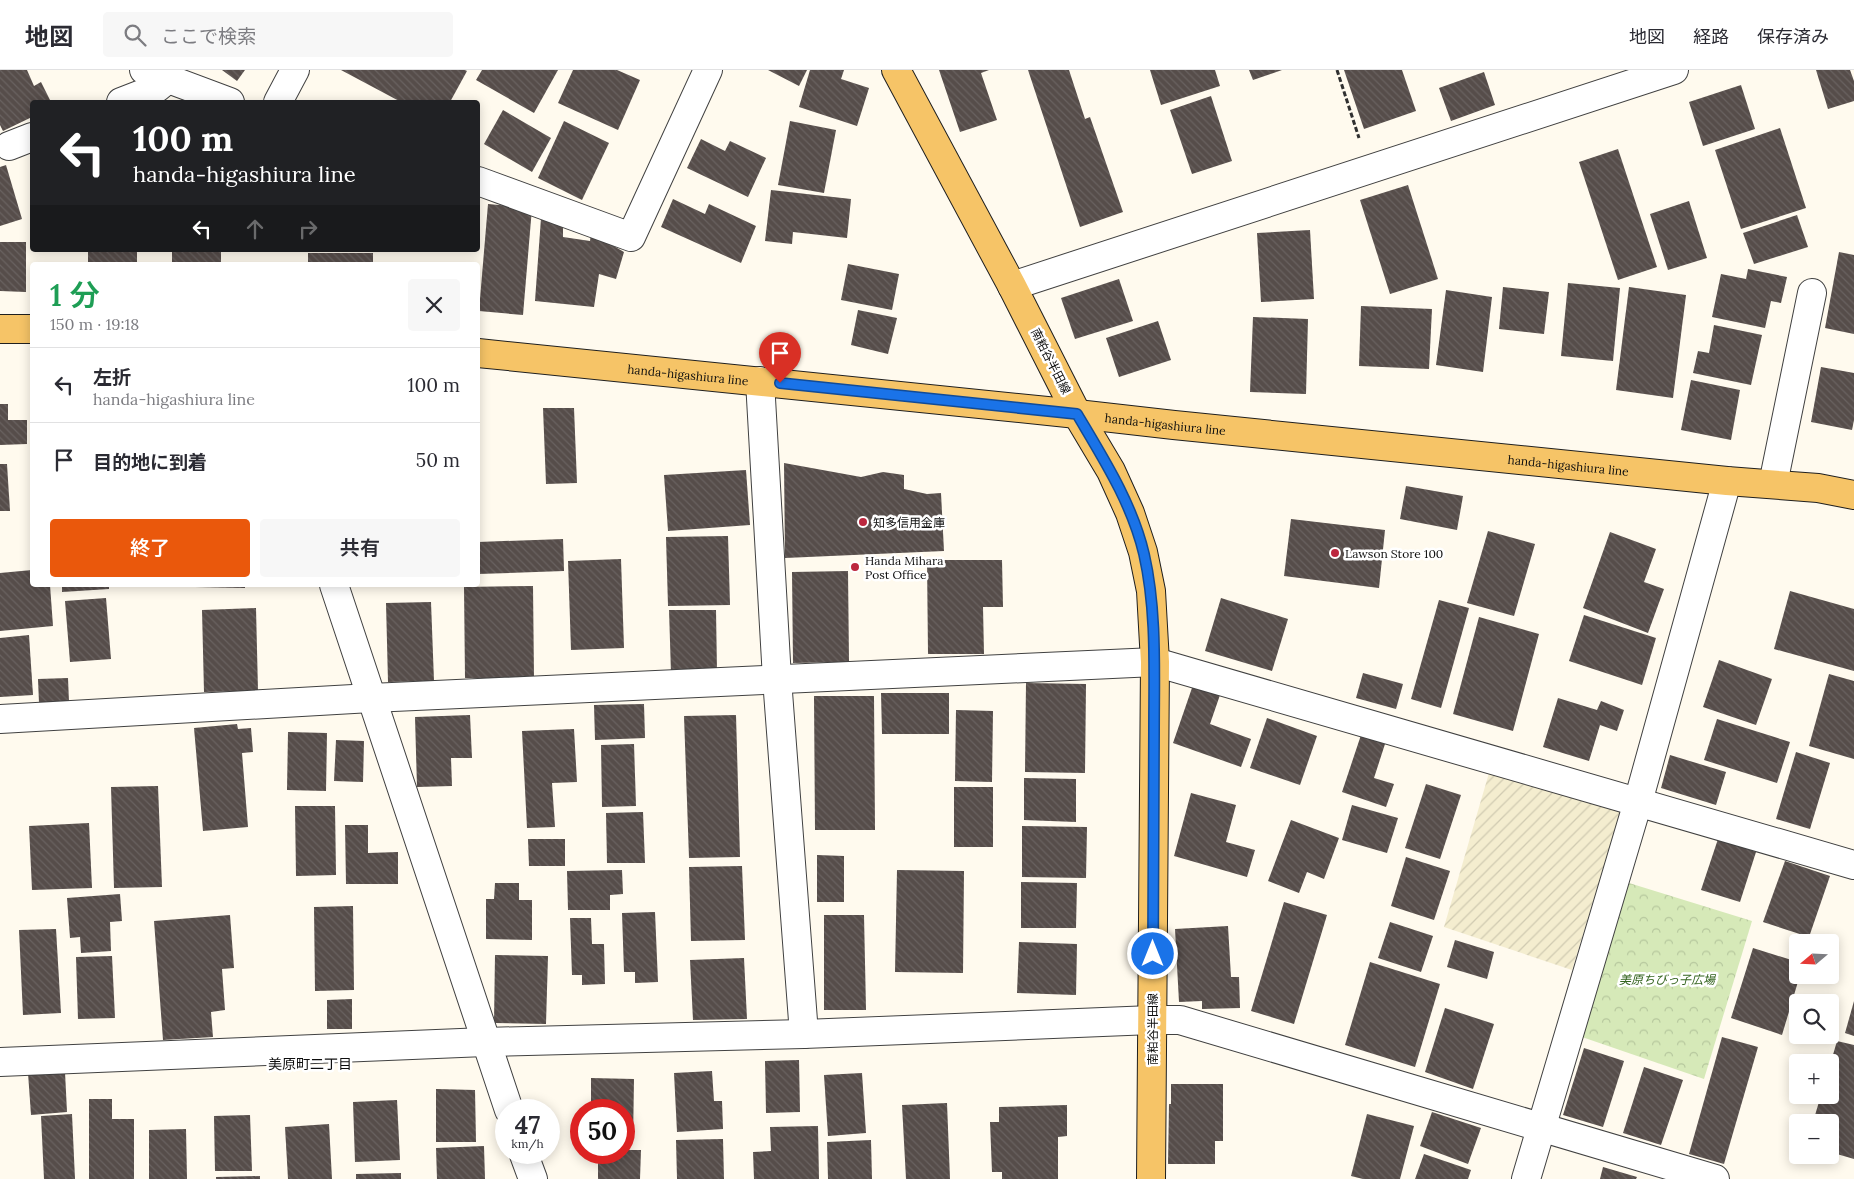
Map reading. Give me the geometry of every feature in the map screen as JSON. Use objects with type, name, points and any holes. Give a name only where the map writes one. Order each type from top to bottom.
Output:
[{"type":"main road","name":"南粕谷半田線","points":[[896,70],[1012,286],[1077,414],[1111,471],[1130,513],[1143,552],[1152,591],[1154,662],[1151,1179]]},
{"type":"main road","points":[[0,330],[30,329]]},
{"type":"main road","name":"handa-higashiura line","points":[[480,353],[1727,481],[1818,488],[1854,494]]},
{"type":"street","points":[[279,100],[295,70]]},
{"type":"street","points":[[480,182],[631,237],[708,70]]},
{"type":"street","points":[[1012,286],[1674,70]]},
{"type":"street","points":[[126,100],[157,88],[156,74],[225,100]]},
{"type":"street","points":[[1773,484],[1812,292]]},
{"type":"street","points":[[760,381],[778,679],[804,1034]]},
{"type":"street","points":[[1526,1179],[1638,802],[1727,481]]},
{"type":"street","points":[[335,587],[505,1099]]},
{"type":"street","points":[[0,719],[371,698],[1154,662],[1854,865]]},
{"type":"street","points":[[0,1062],[485,1042],[804,1034],[1180,1020],[1715,1179]]},
{"type":"street","points":[[527,1164],[533,1179]]},
{"type":"path","points":[[1337,70],[1369,170]]},
{"type":"shaded area","points":[[1489,773],[1621,810],[1572,970],[1444,927]]},
{"type":"green space","name":"美原ちびっ子広場","points":[[1629,883],[1752,921],[1704,1079],[1582,1037]]},
{"type":"building","points":[[0,70],[27,70],[34,86],[41,82],[50,100],[30,100],[30,118],[3,131],[0,125]]},
{"type":"building","points":[[222,70],[245,70],[237,81]]},
{"type":"building","points":[[341,70],[467,71],[451,100],[397,100]]},
{"type":"building","points":[[482,70],[558,70],[534,113],[476,80]]},
{"type":"building","points":[[573,70],[617,70],[640,80],[618,130],[558,103]]},
{"type":"building","points":[[768,70],[807,70],[799,86]]},
{"type":"building","points":[[810,70],[844,70],[841,79],[869,88],[857,126],[799,107]]},
{"type":"building","points":[[939,70],[989,70],[981,73],[997,120],[960,132]]},
{"type":"building","points":[[1028,70],[1069,70],[1085,119],[1090,117],[1123,212],[1080,227]]},
{"type":"building","points":[[1150,70],[1215,70],[1220,86],[1161,105]]},
{"type":"building","points":[[1249,70],[1282,70],[1253,80]]},
{"type":"building","points":[[1344,70],[1402,70],[1416,111],[1364,129]]},
{"type":"building","points":[[1816,70],[1850,70],[1854,81],[1854,101],[1828,109]]},
{"type":"building","points":[[1484,72],[1495,105],[1451,121],[1439,88]]},
{"type":"building","points":[[1741,85],[1755,129],[1703,146],[1689,102]]},
{"type":"building","points":[[1211,96],[1232,161],[1192,174],[1170,110]]},
{"type":"building","points":[[503,110],[551,138],[532,172],[484,144]]},
{"type":"building","points":[[564,121],[609,143],[582,200],[538,178]]},
{"type":"building","points":[[790,121],[836,130],[824,193],[778,185]]},
{"type":"building","points":[[1780,128],[1806,208],[1741,229],[1715,150]]},
{"type":"building","points":[[701,139],[725,151],[730,141],[766,158],[748,197],[687,168]]},
{"type":"building","points":[[1618,149],[1657,267],[1618,280],[1579,162]]},
{"type":"building","points":[[6,165],[22,219],[0,226],[0,167]]},
{"type":"building","points":[[1408,185],[1438,279],[1390,294],[1360,200]]},
{"type":"building","points":[[771,190],[851,199],[847,238],[793,232],[792,244],[765,241]]},
{"type":"building","points":[[673,199],[705,214],[709,204],[756,226],[741,263],[661,227]]},
{"type":"building","points":[[1689,201],[1707,258],[1668,270],[1650,214]]},
{"type":"building","points":[[488,204],[532,208],[523,315],[480,311]]},
{"type":"building","points":[[1797,215],[1808,247],[1754,264],[1743,233]]},
{"type":"building","points":[[541,218],[563,221],[563,237],[590,241],[591,233],[624,252],[616,279],[599,274],[594,307],[535,301]]},
{"type":"building","points":[[1310,230],[1314,299],[1261,302],[1257,233]]},
{"type":"building","points":[[0,242],[26,242],[26,292],[0,291]]},
{"type":"building","points":[[88,252],[137,252],[137,262],[88,262]]},
{"type":"building","points":[[172,252],[221,252],[221,262],[172,262]]},
{"type":"building","points":[[1839,252],[1854,255],[1854,334],[1825,328]]},
{"type":"building","points":[[308,253],[373,253],[373,262],[308,262]]},
{"type":"building","points":[[848,264],[899,274],[892,310],[841,300]]},
{"type":"building","points":[[1748,269],[1787,277],[1781,303],[1771,301],[1765,328],[1712,317],[1721,274],[1746,279]]},
{"type":"building","points":[[1119,279],[1133,321],[1075,339],[1061,298]]},
{"type":"building","points":[[1568,283],[1620,288],[1613,361],[1561,356]]},
{"type":"building","points":[[1503,287],[1549,292],[1544,334],[1499,329]]},
{"type":"building","points":[[1629,287],[1686,295],[1673,398],[1616,390]]},
{"type":"building","points":[[1446,290],[1492,297],[1483,372],[1436,365]]},
{"type":"building","points":[[1361,306],[1432,309],[1429,369],[1359,366]]},
{"type":"building","points":[[858,310],[897,318],[888,354],[851,345]]},
{"type":"building","points":[[1253,317],[1308,319],[1306,394],[1250,392]]},
{"type":"building","points":[[1158,321],[1171,360],[1119,377],[1106,338]]},
{"type":"building","points":[[1714,325],[1762,335],[1751,385],[1693,373],[1698,351],[1709,353]]},
{"type":"building","points":[[1821,367],[1854,373],[1854,420],[1852,430],[1811,422]]},
{"type":"building","points":[[1691,380],[1740,390],[1731,440],[1681,430]]},
{"type":"building","points":[[0,404],[8,404],[8,420],[27,420],[27,444],[0,445]]},
{"type":"building","points":[[543,408],[574,408],[577,483],[546,484]]},
{"type":"building","name":"知多信用金庫","points":[[784,463],[861,477],[883,472],[904,475],[904,489],[927,494],[941,493],[944,551],[785,558]]},
{"type":"building","points":[[0,464],[7,464],[10,511],[0,511]]},
{"type":"building","points":[[746,470],[750,525],[668,531],[664,475]]},
{"type":"building","points":[[1406,486],[1463,496],[1457,530],[1400,519]]},
{"type":"building","name":"Lawson Store 100","points":[[1291,519],[1385,530],[1379,588],[1284,576]]},
{"type":"building","points":[[1488,531],[1535,544],[1514,616],[1467,603]]},
{"type":"building","points":[[1610,532],[1656,549],[1644,582],[1664,589],[1648,633],[1583,608]]},
{"type":"building","points":[[728,536],[730,605],[668,606],[666,537]]},
{"type":"building","points":[[563,539],[564,571],[480,574],[480,542]]},
{"type":"building","points":[[621,559],[624,648],[571,650],[568,561]]},
{"type":"building","points":[[927,560],[1002,560],[1003,607],[983,607],[984,654],[928,654]]},
{"type":"building","points":[[30,570],[30,587],[50,587],[53,626],[0,631],[0,573]]},
{"type":"building","points":[[848,571],[849,662],[793,663],[792,572]]},
{"type":"building","points":[[533,586],[534,678],[465,678],[464,587]]},
{"type":"building","points":[[62,587],[109,587],[109,589],[62,592]]},
{"type":"building","points":[[195,587],[245,587],[245,588]]},
{"type":"building","points":[[1790,591],[1854,609],[1854,671],[1774,649]]},
{"type":"building","points":[[106,598],[111,659],[70,662],[65,601]]},
{"type":"building","points":[[1221,598],[1288,619],[1272,671],[1205,651]]},
{"type":"building","points":[[1439,600],[1469,608],[1441,708],[1411,699]]},
{"type":"building","points":[[431,602],[434,681],[388,682],[386,603]]},
{"type":"building","points":[[256,608],[258,691],[204,692],[202,610]]},
{"type":"building","points":[[669,610],[716,610],[717,672],[671,673]]},
{"type":"building","points":[[1584,615],[1656,638],[1642,685],[1569,661]]},
{"type":"building","points":[[1479,617],[1539,634],[1513,731],[1453,714]]},
{"type":"building","points":[[29,635],[33,695],[0,697],[0,638]]},
{"type":"building","points":[[1719,660],[1772,679],[1756,725],[1703,707]]},
{"type":"building","points":[[1363,673],[1403,684],[1396,709],[1356,698]]},
{"type":"building","points":[[1829,674],[1854,681],[1854,759],[1809,746]]},
{"type":"building","points":[[68,678],[69,702],[39,703],[38,679]]},
{"type":"building","points":[[1026,683],[1086,684],[1085,773],[1025,772]]},
{"type":"building","points":[[1193,685],[1220,695],[1210,724],[1251,739],[1241,767],[1173,743]]},
{"type":"building","points":[[881,693],[949,693],[949,734],[882,734]]},
{"type":"building","points":[[814,696],[874,696],[875,830],[815,830]]},
{"type":"building","points":[[1558,698],[1597,710],[1601,701],[1624,710],[1617,731],[1600,725],[1589,761],[1543,747]]},
{"type":"building","points":[[644,704],[645,738],[595,740],[594,705]]},
{"type":"building","points":[[956,710],[993,711],[992,782],[955,781]]},
{"type":"building","points":[[470,715],[472,758],[451,758],[452,786],[417,787],[415,717]]},
{"type":"building","points":[[736,715],[740,857],[689,858],[684,716]]},
{"type":"building","points":[[1267,718],[1317,736],[1300,785],[1250,768]]},
{"type":"building","points":[[1717,719],[1790,742],[1777,783],[1704,760]]},
{"type":"building","points":[[237,724],[238,729],[251,728],[253,752],[242,753],[248,827],[203,831],[194,728]]},
{"type":"building","points":[[574,729],[577,782],[552,783],[555,827],[527,828],[522,731]]},
{"type":"building","points":[[288,732],[327,733],[326,791],[287,790]]},
{"type":"building","points":[[1361,735],[1385,744],[1374,778],[1394,784],[1386,807],[1342,792]]},
{"type":"building","points":[[336,740],[364,741],[363,782],[334,781]]},
{"type":"building","points":[[634,744],[636,806],[602,807],[601,745]]},
{"type":"building","points":[[1796,752],[1830,763],[1810,829],[1776,819]]},
{"type":"building","points":[[1670,755],[1726,772],[1716,805],[1661,788]]},
{"type":"building","points":[[1024,778],[1076,779],[1076,822],[1024,820]]},
{"type":"building","points":[[1426,784],[1461,795],[1440,859],[1405,848]]},
{"type":"building","points":[[158,786],[162,887],[114,888],[111,787]]},
{"type":"building","points":[[954,787],[993,787],[993,847],[954,847]]},
{"type":"building","points":[[1191,793],[1236,805],[1226,842],[1255,850],[1247,877],[1174,856]]},
{"type":"building","points":[[1352,805],[1398,818],[1387,853],[1342,840]]},
{"type":"building","points":[[295,806],[335,806],[336,875],[296,876]]},
{"type":"building","points":[[643,812],[645,863],[607,863],[606,813]]},
{"type":"building","points":[[1291,820],[1339,838],[1324,879],[1307,872],[1299,893],[1268,881]]},
{"type":"building","points":[[89,823],[92,888],[32,890],[29,826]]},
{"type":"building","points":[[345,825],[368,825],[368,853],[398,852],[398,884],[346,884]]},
{"type":"building","points":[[1022,826],[1087,827],[1086,878],[1022,877]]},
{"type":"building","points":[[528,839],[565,839],[565,866],[529,866]]},
{"type":"building","points":[[1718,839],[1756,852],[1740,902],[1701,890]]},
{"type":"building","points":[[817,855],[844,856],[844,902],[817,902]]},
{"type":"building","points":[[1406,857],[1450,871],[1434,920],[1391,906]]},
{"type":"building","points":[[1785,861],[1830,876],[1810,934],[1800,934],[1763,922]]},
{"type":"building","points":[[742,866],[745,940],[691,941],[689,867]]},
{"type":"building","points":[[622,870],[623,894],[610,895],[610,910],[568,910],[567,871]]},
{"type":"building","points":[[897,870],[964,871],[963,973],[895,972]]},
{"type":"building","points":[[1021,882],[1077,883],[1076,928],[1021,928]]},
{"type":"building","points":[[495,883],[519,883],[519,900],[532,900],[532,940],[486,939],[486,899],[494,899]]},
{"type":"building","points":[[120,894],[122,921],[110,922],[111,951],[81,953],[80,937],[70,938],[67,898]]},
{"type":"building","points":[[1284,902],[1327,915],[1294,1024],[1251,1011]]},
{"type":"building","points":[[353,906],[354,990],[315,991],[314,907]]},
{"type":"building","points":[[655,912],[658,982],[635,983],[635,972],[624,972],[622,913]]},
{"type":"building","points":[[230,915],[234,968],[222,969],[225,1010],[211,1012],[213,1037],[163,1040],[154,921]]},
{"type":"building","points":[[824,915],[864,915],[866,1010],[824,1010]]},
{"type":"building","points":[[570,918],[591,918],[592,944],[604,944],[605,984],[582,985],[582,975],[572,975]]},
{"type":"building","points":[[1390,922],[1433,936],[1421,972],[1378,958]]},
{"type":"building","points":[[1228,926],[1231,977],[1239,977],[1240,1008],[1202,1009],[1202,1001],[1179,1002],[1175,929]]},
{"type":"building","points":[[56,929],[61,1013],[23,1015],[19,930]]},
{"type":"building","points":[[1455,940],[1494,952],[1487,979],[1447,967]]},
{"type":"building","points":[[1019,942],[1077,944],[1076,995],[1017,993]]},
{"type":"building","points":[[1753,948],[1789,959],[1789,984],[1797,984],[1794,994],[1789,994],[1789,1012],[1782,1035],[1731,1018]]},
{"type":"building","points":[[495,955],[548,956],[546,1024],[494,1023]]},
{"type":"building","points":[[112,956],[115,1018],[78,1019],[76,957]]},
{"type":"building","points":[[744,958],[747,1019],[693,1020],[690,960]]},
{"type":"building","points":[[1370,962],[1440,984],[1415,1067],[1345,1045]]},
{"type":"building","points":[[352,999],[352,1029],[327,1029],[327,1000]]},
{"type":"building","points":[[1854,1001],[1854,1036],[1845,1033]]},
{"type":"building","points":[[1445,1008],[1494,1024],[1473,1089],[1425,1072]]},
{"type":"building","points":[[1722,1037],[1758,1047],[1724,1164],[1689,1154]]},
{"type":"building","points":[[1839,1041],[1854,1045],[1854,1159],[1839,1155],[1839,1114],[1815,1114],[1818,1104],[1839,1104],[1839,1054],[1833,1054],[1836,1044],[1839,1044]]},
{"type":"building","points":[[1584,1048],[1624,1061],[1603,1127],[1563,1115]]},
{"type":"building","points":[[799,1060],[800,1112],[766,1113],[765,1061]]},
{"type":"building","points":[[1644,1067],[1683,1080],[1661,1145],[1623,1133]]},
{"type":"building","points":[[712,1071],[714,1101],[722,1101],[723,1129],[677,1132],[674,1073]]},
{"type":"building","points":[[65,1072],[67,1112],[31,1115],[28,1073]]},
{"type":"building","points":[[862,1073],[866,1133],[828,1136],[824,1075]]},
{"type":"building","points":[[591,1078],[634,1079],[634,1099],[591,1099]]},
{"type":"building","points":[[1171,1084],[1223,1084],[1223,1141],[1215,1141],[1215,1164],[1168,1164]]},
{"type":"building","points":[[436,1089],[475,1090],[476,1142],[436,1142]]},
{"type":"building","points":[[89,1099],[112,1099],[112,1119],[134,1119],[134,1179],[89,1179]]},
{"type":"building","points":[[397,1100],[400,1160],[355,1162],[353,1102]]},
{"type":"building","points":[[947,1103],[950,1179],[906,1179],[902,1105]]},
{"type":"building","points":[[1067,1105],[1067,1136],[1058,1137],[1058,1179],[1002,1179],[1002,1172],[992,1172],[990,1122],[999,1122],[999,1107]]},
{"type":"building","points":[[1432,1112],[1481,1128],[1468,1164],[1420,1146]]},
{"type":"building","points":[[72,1114],[75,1179],[44,1179],[41,1116]]},
{"type":"building","points":[[1367,1114],[1414,1126],[1400,1179],[1363,1179],[1351,1176]]},
{"type":"building","points":[[250,1115],[252,1171],[215,1171],[214,1116]]},
{"type":"building","points":[[329,1124],[332,1179],[288,1179],[285,1127]]},
{"type":"building","points":[[818,1126],[819,1179],[754,1179],[753,1152],[771,1151],[770,1127]]},
{"type":"building","points":[[186,1129],[187,1179],[149,1179],[149,1130]]},
{"type":"building","points":[[723,1139],[724,1179],[677,1179],[676,1140]]},
{"type":"building","points":[[871,1140],[872,1179],[828,1179],[827,1142]]},
{"type":"building","points":[[484,1146],[485,1179],[437,1179],[436,1148]]},
{"type":"building","points":[[635,1150],[641,1150],[640,1179],[598,1179],[598,1164],[635,1164]]},
{"type":"building","points":[[1424,1154],[1471,1170],[1468,1179],[1415,1179]]},
{"type":"building","points":[[1603,1167],[1637,1177],[1636,1179],[1600,1179]]},
{"type":"building","points":[[401,1173],[401,1179],[356,1179],[356,1174]]},
{"type":"building","points":[[260,1176],[260,1179],[216,1179],[216,1177]]},
{"type":"place","name":"知多信用金庫","points":[[863,522]]},
{"type":"place","name":"Lawson Store 100","points":[[1335,553]]},
{"type":"place","name":"Handa Mihara Post Office","points":[[855,567]]},
{"type":"district","name":"美原町二丁目","points":[[310,1064]]},
{"type":"route","points":[[780,383],[1077,414],[1111,471],[1130,513],[1143,552],[1152,591],[1154,662],[1153,954]]}]
